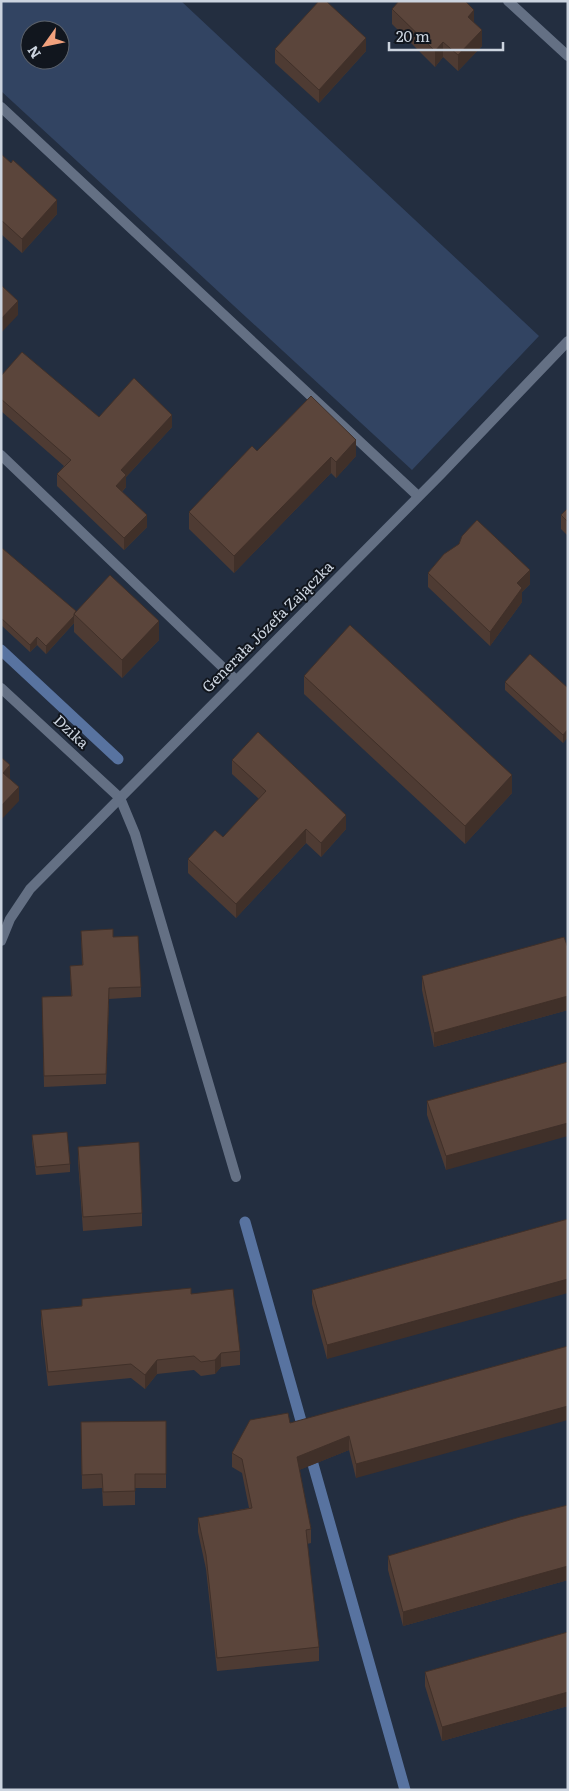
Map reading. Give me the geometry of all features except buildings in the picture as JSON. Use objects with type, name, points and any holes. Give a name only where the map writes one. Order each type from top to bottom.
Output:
[{"type":"street","points":[[508,1],[568,56]]},
{"type":"street","points":[[1,107],[418,496]]},
{"type":"street","name":"Generała Józefa Zajączka","points":[[1,941],[10,919],[30,889],[418,496],[568,341]]},
{"type":"street","points":[[1,455],[236,680]]},
{"type":"street","name":"Dzika","points":[[1,688],[120,798]]},
{"type":"street","points":[[120,798],[135,834],[236,1178]]},
{"type":"shaded area","points":[[1,1],[181,1],[539,336],[412,470],[1,91]]},
{"type":"waterway","points":[[1,650],[118,759]]},
{"type":"waterway","points":[[245,1222],[305,1435]]},
{"type":"waterway","points":[[309,1450],[405,1790]]}]
